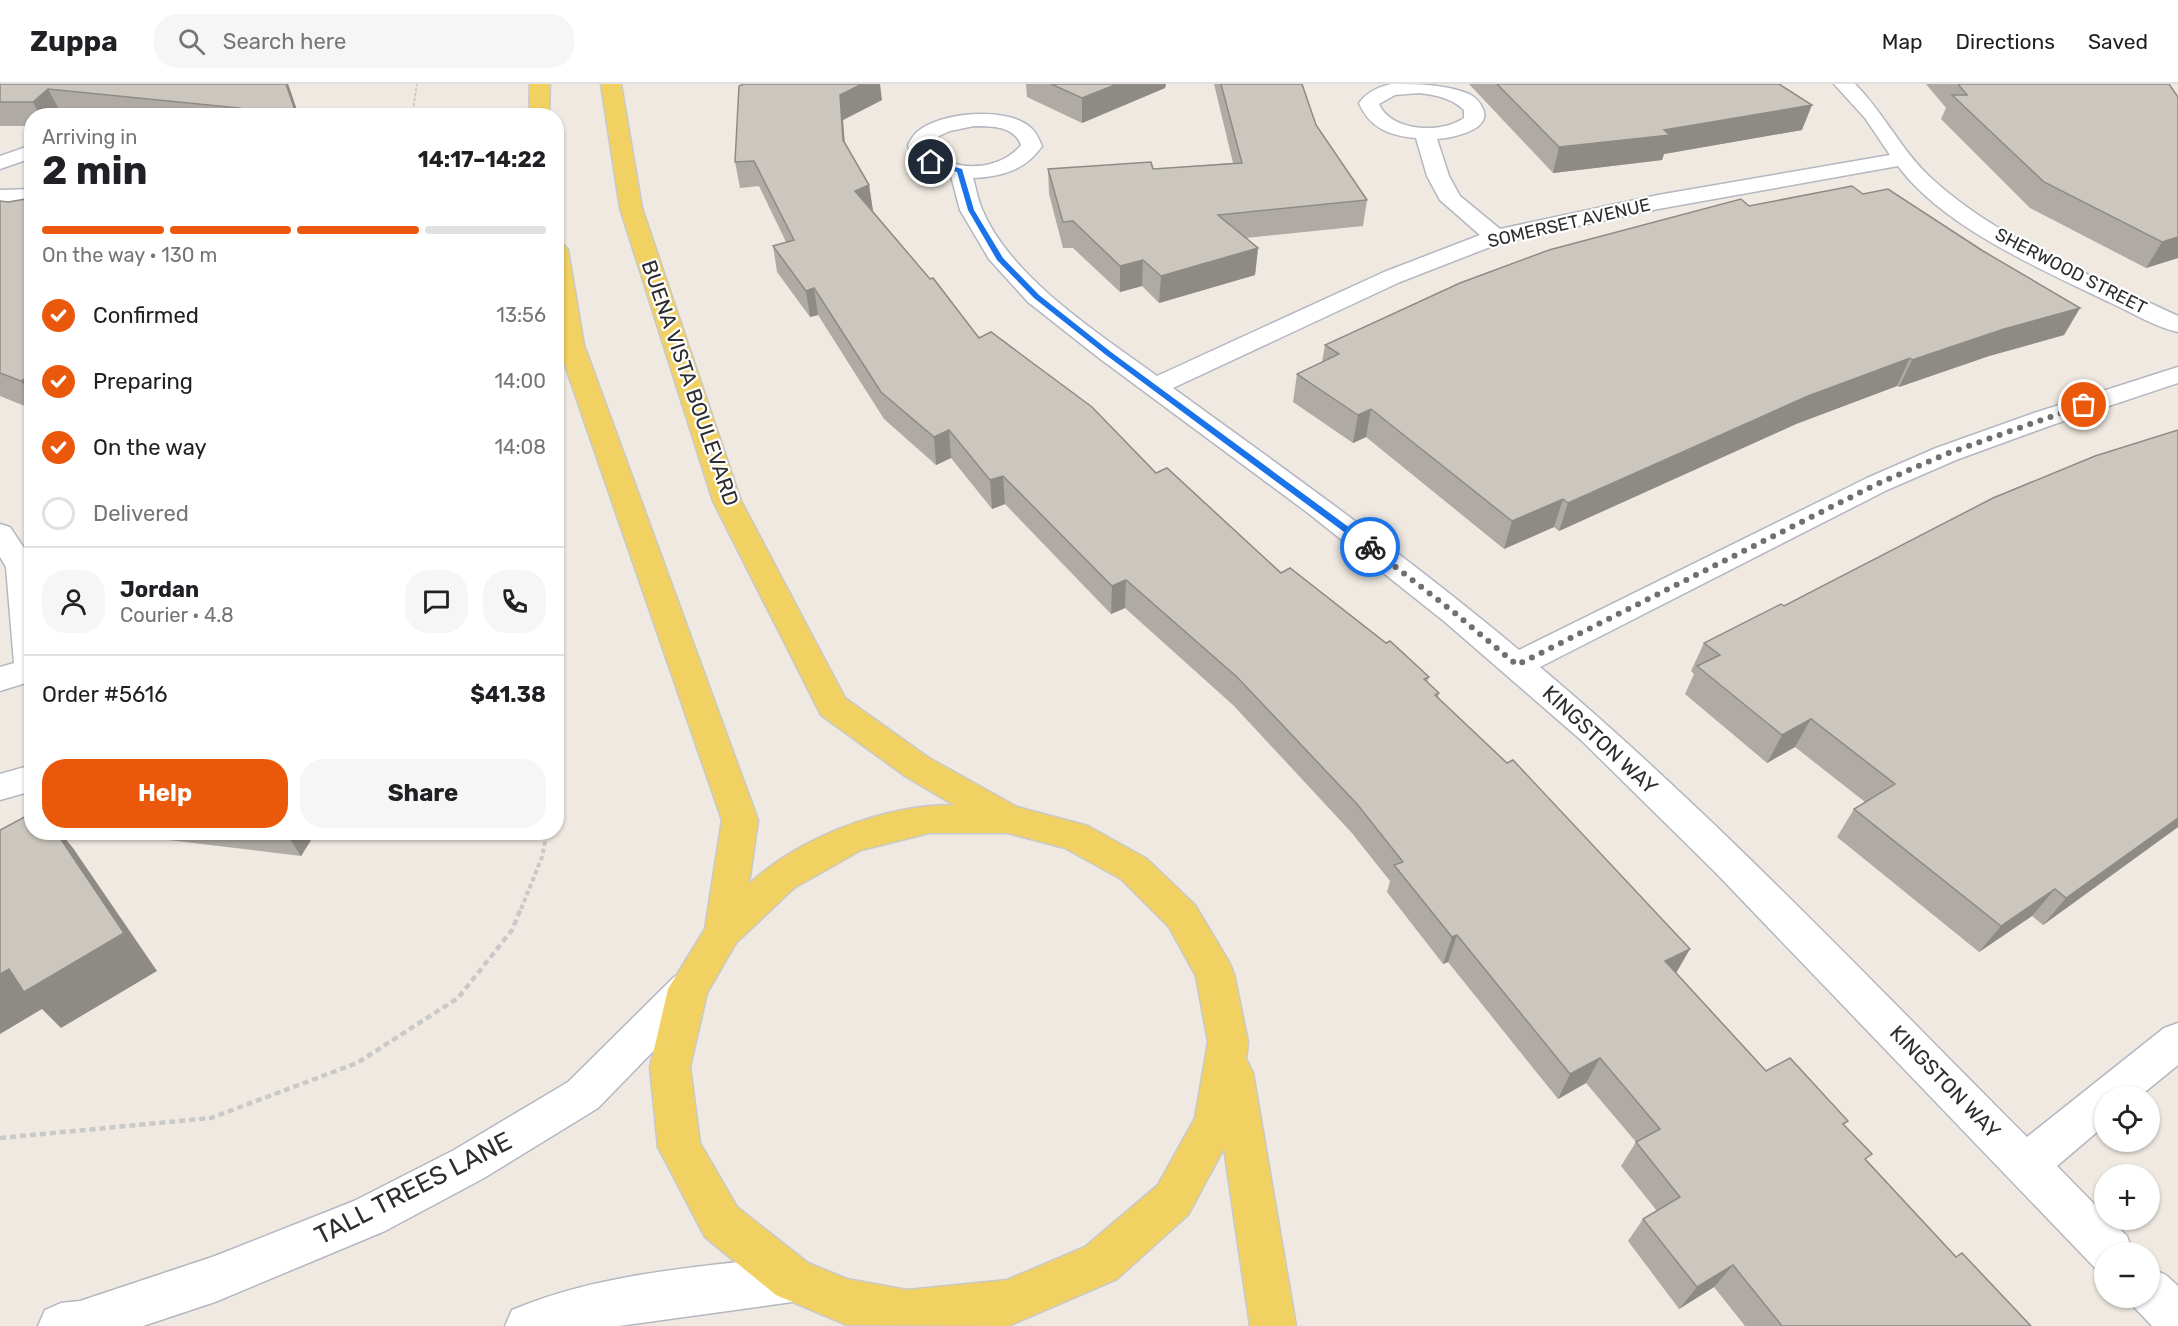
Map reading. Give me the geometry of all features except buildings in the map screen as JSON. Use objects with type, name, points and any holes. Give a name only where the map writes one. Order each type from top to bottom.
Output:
[{"type":"main road","points":[[539,108],[540,84]]},
{"type":"main road","name":"BUENA VISTA BOULEVARD","points":[[611,84],[631,208],[727,501],[833,706],[917,767],[1008,819]]},
{"type":"main road","name":"BUENA VISTA BOULEVARD","points":[[564,301],[571,345],[740,820],[723,932]]},
{"type":"main road","name":"BUENA VISTA BOULEVARD","points":[[1228,1042],[1215,1122],[1173,1200],[1101,1263],[1008,1303],[915,1319],[847,1302],[792,1279],[721,1222],[679,1148],[670,1067],[688,989],[723,932],[781,877],[852,838],[929,819],[1008,819],[1074,836],[1134,869],[1182,915],[1215,974],[1228,1042],[1273,1326]]},
{"type":"street","name":"SHERWOOD STREET","points":[[1844,84],[1873,115],[1902,159],[1925,184],[2032,255],[2178,325]]},
{"type":"street","points":[[974,120],[1008,124],[1022,129],[1030,137],[1032,146],[1027,155],[1016,163],[980,171],[960,171],[931,162],[922,155],[920,147],[922,139],[942,126],[974,120]]},
{"type":"street","points":[[1425,133],[1438,176],[1451,200],[1496,237]]},
{"type":"street","points":[[0,163],[24,154]]},
{"type":"street","name":"SOMERSET AVENUE","points":[[1155,387],[1392,277],[1496,237],[1658,202],[1902,159]]},
{"type":"street","name":"KINGSTON WAY","points":[[960,171],[971,210],[1001,260],[1037,297],[1318,507],[1456,614],[1593,731],[1720,854],[2101,1242]]},
{"type":"street","points":[[0,197],[24,196]]},
{"type":"street","points":[[1517,665],[1877,484],[1989,438],[2178,375]]},
{"type":"street","points":[[0,534],[21,567],[24,598]]},
{"type":"street","points":[[0,679],[24,671]]},
{"type":"street","points":[[0,787],[24,780]]},
{"type":"street","name":"TALL TREES LANE","points":[[61,1326],[80,1324],[215,1279],[369,1216],[469,1164],[584,1095],[688,989]]},
{"type":"street","points":[[2122,1086],[2178,1041]]},
{"type":"street","points":[[2026,1165],[2094,1109]]},
{"type":"street","points":[[528,1326],[568,1313],[653,1297],[792,1279]]},
{"type":"street","points":[[2160,1301],[2178,1319]]},
{"type":"path","points":[[413,108],[417,84]]},
{"type":"path","points":[[0,1138],[211,1118],[357,1063],[458,998],[512,930],[542,857],[545,840]]},
{"type":"way so far","points":[[1370,547],[1517,665],[1877,484],[1946,454],[2084,405]]},
{"type":"route","points":[[931,162],[960,171],[971,210],[1001,260],[1037,297],[1108,353],[1370,547]]}]
